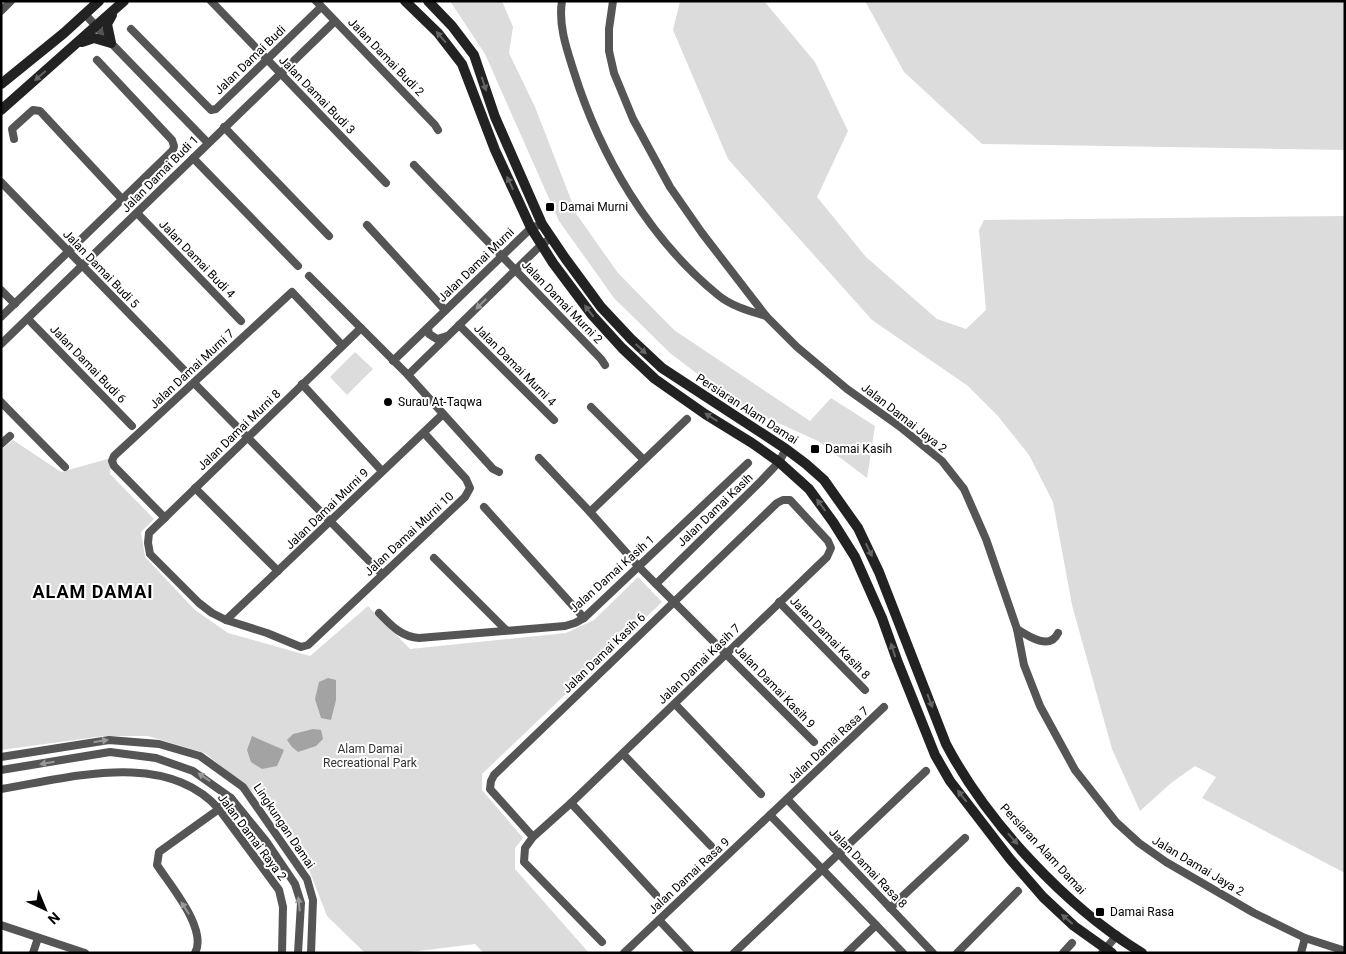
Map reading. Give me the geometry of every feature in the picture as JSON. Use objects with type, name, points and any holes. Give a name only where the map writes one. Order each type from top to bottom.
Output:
[{"type":"street","points":[[1,10],[11,1]]},
{"type":"street","points":[[1,84],[99,1]]},
{"type":"street","points":[[1,110],[124,1]]},
{"type":"street","name":"Jalan Damai Budi 3","points":[[211,1],[386,183]]},
{"type":"street","name":"Persiaran Alam Damai","points":[[406,1],[447,44],[462,64],[495,150],[531,228],[541,245],[592,314],[622,348],[655,379],[705,414],[752,443],[778,462],[809,489],[855,557],[882,618],[896,660],[935,755],[950,781],[1043,897],[1074,926],[1107,951]]},
{"type":"street","points":[[416,11],[427,1]]},
{"type":"street","name":"Persiaran Alam Damai","points":[[427,1],[452,26],[474,55],[495,118],[542,224],[601,307],[662,368],[786,449],[824,480],[858,528],[879,572],[946,744],[982,802],[1010,836],[1063,893],[1142,953]]},
{"type":"street","points":[[562,1],[560,9],[565,44],[584,105],[609,159],[644,214],[669,247],[719,296],[741,308],[766,316]]},
{"type":"street","name":"Jalan Damai Jaya 2","points":[[612,1],[609,52],[614,73],[633,120],[670,187],[702,232],[766,316],[804,353],[847,389],[899,426],[942,461],[964,489],[986,540],[1017,629],[1024,666],[1040,706],[1075,770],[1116,822],[1139,843],[1166,862],[1254,913],[1304,938],[1345,951]]},
{"type":"street","name":"Jalan Damai Budi","points":[[131,29],[211,110],[216,109],[267,59],[318,4]]},
{"type":"street","name":"Jalan Damai Budi 2","points":[[318,4],[436,125],[438,130]]},
{"type":"street","points":[[111,43],[107,24],[115,10]]},
{"type":"street","points":[[85,14],[208,143]]},
{"type":"street","name":"Jalan Damai Budi 1","points":[[1,344],[335,21]]},
{"type":"street","points":[[76,44],[94,38],[111,43]]},
{"type":"street","points":[[1,317],[173,150],[172,140],[97,60]]},
{"type":"street","points":[[14,139],[12,129],[33,110],[40,111],[122,198]]},
{"type":"street","points":[[224,127],[329,236]]},
{"type":"street","points":[[193,158],[298,266]]},
{"type":"street","name":"Jalan Damai Murni 2","points":[[414,165],[605,365]]},
{"type":"street","name":"Jalan Damai Budi 5","points":[[1,182],[186,372]]},
{"type":"street","name":"Jalan Damai Budi 4","points":[[137,213],[241,320]]},
{"type":"street","name":"Jalan Damai Murni","points":[[393,361],[531,228],[542,224]]},
{"type":"street","points":[[367,225],[445,310]]},
{"type":"street","points":[[408,375],[541,245],[551,238]]},
{"type":"street","points":[[309,276],[408,375],[493,469],[498,472]]},
{"type":"street","points":[[1,290],[15,304]]},
{"type":"street","name":"Jalan Damai Murni 7","points":[[165,518],[114,466],[112,461],[114,456],[292,292],[342,345]]},
{"type":"street","name":"Jalan Damai Budi 6","points":[[28,319],[132,426]]},
{"type":"street","name":"Jalan Damai Murni 4","points":[[459,325],[554,420]]},
{"type":"street","name":"Jalan Damai Murni 8","points":[[226,620],[199,603],[150,554],[148,533],[361,328]]},
{"type":"street","points":[[428,328],[429,334],[437,339],[449,335]]},
{"type":"street","points":[[194,382],[246,438],[382,574]]},
{"type":"street","points":[[302,384],[382,471]]},
{"type":"street","points":[[1,402],[65,467]]},
{"type":"street","points":[[591,407],[644,460]]},
{"type":"street","name":"Jalan Damai Murni 9","points":[[226,620],[442,414]]},
{"type":"street","points":[[590,512],[687,418]]},
{"type":"street","name":"Jalan Damai Murni 10","points":[[226,620],[268,633],[301,647],[308,645],[466,497],[470,488],[466,479],[424,433]]},
{"type":"street","points":[[1,444],[10,436]]},
{"type":"street","name":"Jalan Damai Kasih","points":[[656,584],[778,462],[786,449]]},
{"type":"street","name":"Jalan Damai Kasih 9","points":[[539,458],[639,567],[814,742]]},
{"type":"street","name":"Jalan Damai Kasih 1","points":[[379,613],[394,628],[409,638],[565,626],[575,623],[584,618],[748,463]]},
{"type":"street","points":[[195,488],[278,571]]},
{"type":"street","name":"Jalan Damai Kasih 6","points":[[532,837],[490,789],[494,775],[777,503],[783,500],[790,500]]},
{"type":"street","name":"Jalan Damai Kasih 7","points":[[532,837],[623,754],[827,557],[831,548],[828,541],[790,500]]},
{"type":"street","points":[[484,508],[584,618]]},
{"type":"street","points":[[434,558],[506,630]]},
{"type":"street","name":"Jalan Damai Kasih 8","points":[[779,602],[865,690]]},
{"type":"street","points":[[1017,629],[1030,637],[1048,642],[1052,641],[1058,633]]},
{"type":"street","points":[[675,704],[761,794]]},
{"type":"street","name":"Jalan Damai Rasa 7","points":[[770,815],[884,707]]},
{"type":"street","name":"Lingkungan Damai","points":[[1,757],[109,740],[159,744],[200,756],[243,786],[306,880],[313,900],[311,953]]},
{"type":"street","name":"Lingkungan Damai","points":[[1,770],[110,752],[156,758],[193,771],[231,798],[266,841],[295,884],[301,903],[298,953]]},
{"type":"street","points":[[623,754],[711,846]]},
{"type":"street","points":[[734,953],[926,771]]},
{"type":"street","name":"Jalan Damai Raya 2","points":[[1,789],[98,774],[141,772],[168,778],[197,789],[210,798],[219,809],[279,890],[282,907],[282,953]]},
{"type":"street","points":[[195,953],[199,947],[195,923],[157,865],[157,858],[159,852],[219,809],[231,798]]},
{"type":"street","name":"Jalan Damai Rasa 8","points":[[787,799],[933,953]]},
{"type":"street","points":[[571,803],[656,894]]},
{"type":"street","points":[[770,815],[903,953]]},
{"type":"street","name":"Jalan Damai Rasa 9","points":[[624,953],[770,815]]},
{"type":"street","points":[[532,837],[525,848],[524,862],[602,942]]},
{"type":"street","points":[[890,908],[965,838]]},
{"type":"street","points":[[957,953],[1018,891]]},
{"type":"street","points":[[659,920],[690,953]]},
{"type":"street","points":[[847,953],[876,925]]},
{"type":"street","points":[[1,926],[84,953]]},
{"type":"street","points":[[1107,951],[1117,935]]},
{"type":"street","points":[[33,953],[38,938]]},
{"type":"street","points":[[1301,953],[1304,938]]},
{"type":"street","points":[[1063,953],[1072,943]]},
{"type":"green space","points":[[450,1],[502,1],[513,27],[509,53],[535,107],[577,215],[618,273],[674,330],[810,421],[831,398],[875,426],[867,478],[818,441],[738,405],[670,353],[614,298],[559,221],[485,54]]},
{"type":"green space","points":[[680,1],[764,1],[815,62],[848,131],[817,197],[866,257],[937,319],[966,329],[986,310],[979,230],[984,220],[1345,216],[1345,873],[1202,798],[1216,777],[1195,766],[1171,783],[1140,811],[1112,749],[1072,605],[1053,502],[1029,455],[997,415],[968,386],[872,320],[728,159],[673,30]]},
{"type":"green space","points":[[865,1],[1345,1],[1345,150],[982,144],[904,72]]},
{"type":"green space","points":[[355,352],[373,369],[347,395],[330,377]]},
{"type":"green space","name":"Alam Damai Recreational Park","points":[[13,440],[61,472],[111,458],[110,474],[154,519],[141,532],[145,557],[195,610],[228,633],[310,656],[368,606],[410,649],[566,633],[594,620],[638,577],[662,602],[482,774],[482,790],[523,838],[515,848],[515,869],[589,953],[484,953],[475,944],[403,953],[365,953],[327,916],[306,862],[254,793],[205,753],[148,736],[104,736],[1,750],[1,450]]},
{"type":"shaded area","points":[[328,678],[336,680],[336,700],[331,720],[321,718],[315,699],[319,682]]},
{"type":"shaded area","points":[[313,729],[321,730],[323,739],[316,746],[298,752],[287,740],[293,734]]},
{"type":"shaded area","points":[[252,736],[284,750],[277,766],[262,769],[251,762],[247,750]]},
{"type":"place","name":"Damai Murni","points":[[550,207]]},
{"type":"place","name":"Surau At-Taqwa","points":[[388,402]]},
{"type":"place","name":"Damai Kasih","points":[[815,449]]},
{"type":"place","name":"Damai Rasa","points":[[1100,912]]},
{"type":"district","name":"ALAM DAMAI","points":[[93,592]]}]
